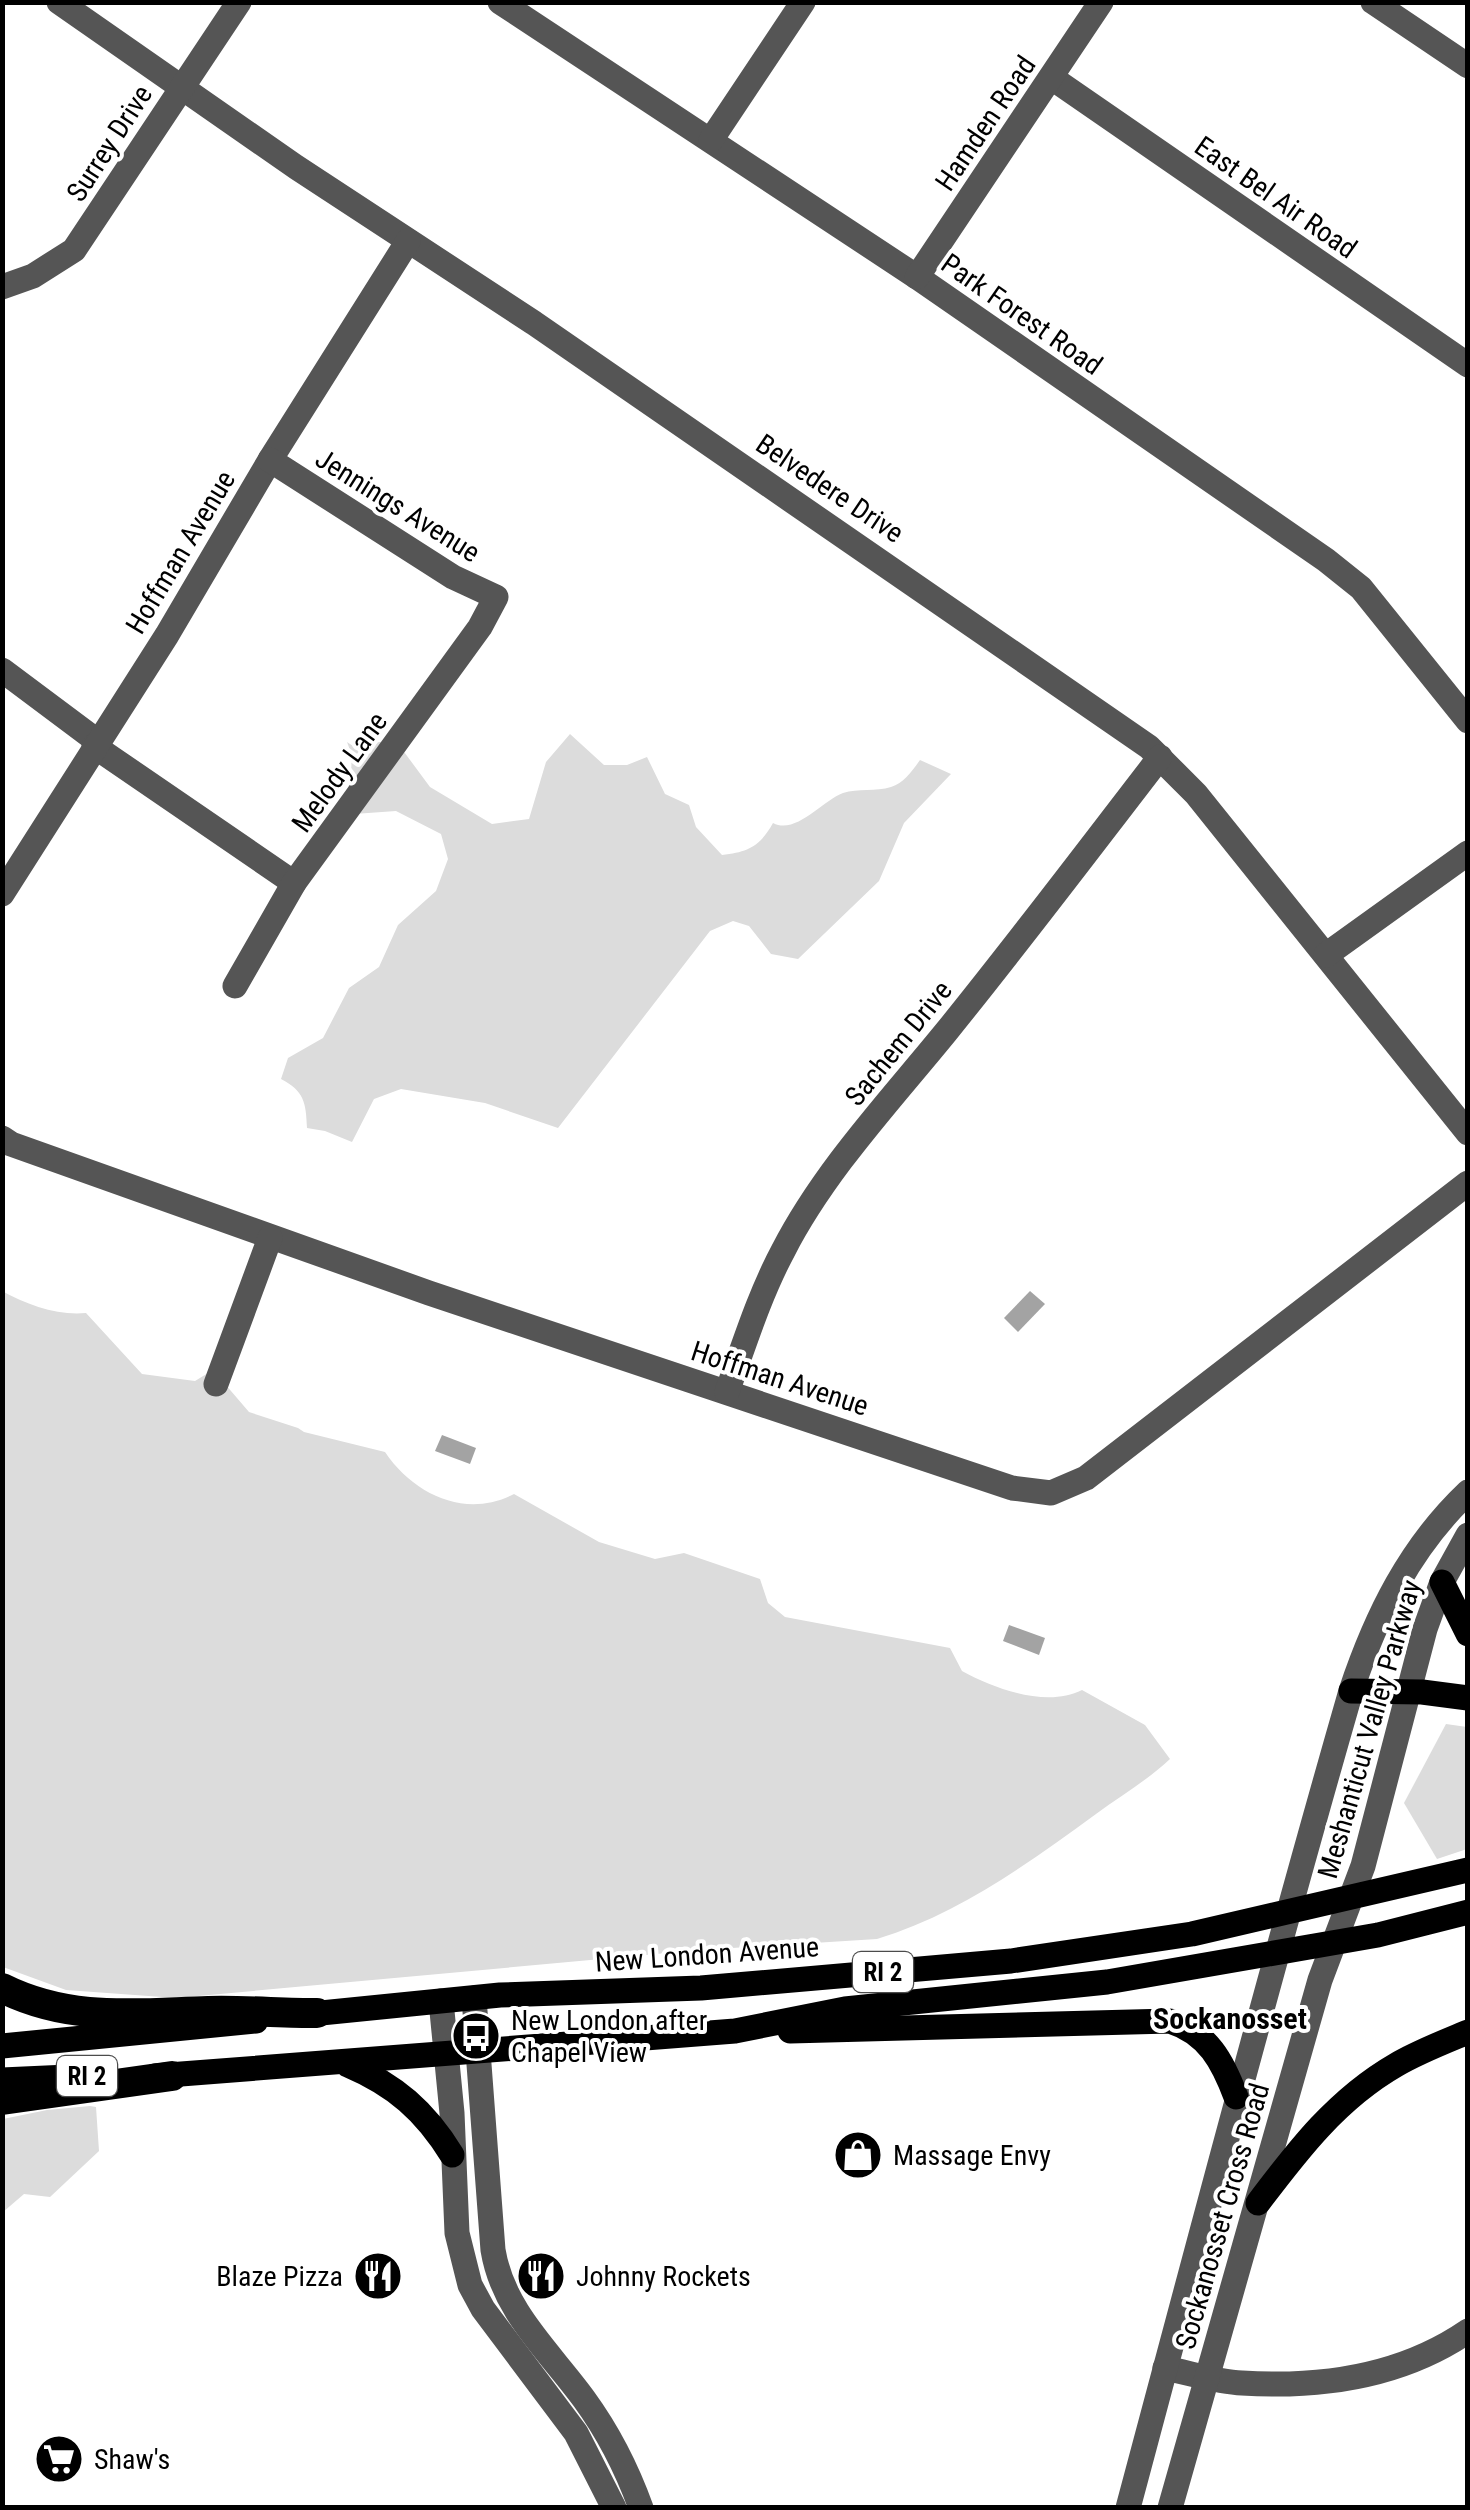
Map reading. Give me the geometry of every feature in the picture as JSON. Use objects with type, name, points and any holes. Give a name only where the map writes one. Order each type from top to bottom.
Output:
[{"type":"highway","points":[[2,1988],[52,2006],[95,2015],[317,2013]]},
{"type":"highway","points":[[2,2100],[172,2076]]},
{"type":"main road","points":[[1442,1582],[1468,1634]]},
{"type":"main road","points":[[1351,1691],[1468,1698]]},
{"type":"main road","name":"New London Avenue","points":[[2,2046],[474,1998],[700,1988],[1012,1960],[1192,1934],[1468,1870]]},
{"type":"main road","name":"RI 2","points":[[2,2080],[172,2076],[735,2031],[846,2009],[1070,1987],[1277,1954],[1468,1912]]},
{"type":"main road","points":[[735,2031],[1170,2021],[1194,2031],[1213,2050],[1236,2097]]},
{"type":"main road","points":[[1258,2203],[1308,2138],[1361,2088],[1400,2062],[1468,2032]]},
{"type":"main road","points":[[344,2063],[407,2098],[428,2118],[452,2155]]},
{"type":"street","name":"Belvedere Drive","points":[[58,2],[1123,725],[1196,794],[1468,1133]]},
{"type":"street","name":"Surrey Drive","points":[[2,288],[34,276],[74,250],[239,2]]},
{"type":"street","name":"Park Forest Road","points":[[500,2],[917,277],[1338,570],[1361,588],[1468,721]]},
{"type":"street","points":[[711,140],[803,2]]},
{"type":"street","name":"Hamden Road","points":[[917,277],[1101,2]]},
{"type":"street","points":[[1373,2],[1468,66]]},
{"type":"street","name":"East Bel Air Road","points":[[1052,78],[1468,365]]},
{"type":"street","name":"Hoffman Avenue","points":[[2,894],[167,635],[270,460],[408,241]]},
{"type":"street","name":"Jennings Avenue","points":[[270,460],[453,577],[496,597]]},
{"type":"street","name":"Melody Lane","points":[[235,986],[294,883],[358,800],[480,627],[496,597]]},
{"type":"street","points":[[2,670],[96,744],[294,883]]},
{"type":"street","name":"Sachem Drive","points":[[727,1392],[755,1313],[783,1251],[810,1207],[1160,757]]},
{"type":"street","points":[[1326,956],[1468,853]]},
{"type":"street","name":"Hoffman Avenue","points":[[2,1138],[270,1238],[1012,1488],[1051,1493],[1086,1478],[1468,1183]]},
{"type":"street","points":[[216,1384],[270,1238]]},
{"type":"street","name":"Meshanticut Valley Parkway","points":[[1277,1954],[1351,1691],[1371,1634],[1400,1578],[1439,1522],[1468,1492]]},
{"type":"street","name":"Meshanticut Valley Parkway","points":[[1334,1943],[1351,1899],[1442,1582],[1468,1535]]},
{"type":"street","name":"Sockanosset Cross Road","points":[[1170,2508],[1320,1980],[1334,1943]]},
{"type":"street","name":"Sockanosset Cross Road","points":[[1128,2508],[1277,1954]]},
{"type":"street","points":[[474,1998],[499,2278],[518,2315],[598,2419],[641,2508]]},
{"type":"street","points":[[441,2002],[460,2250],[475,2296],[570,2424],[614,2508]]},
{"type":"street","points":[[1166,2368],[1239,2384],[1347,2380],[1396,2369],[1468,2331]]},
{"type":"shaded area","points":[[570,734],[604,765],[627,765],[647,757],[665,794],[689,805],[696,827],[722,855],[753,846],[773,823],[800,821],[843,793],[896,785],[920,760],[951,774],[904,823],[879,881],[798,959],[771,954],[749,926],[733,921],[710,931],[558,1128],[485,1103],[401,1089],[374,1099],[352,1142],[307,1128],[302,1098],[281,1079],[288,1058],[323,1038],[349,988],[379,967],[398,925],[436,891],[448,859],[441,834],[396,811],[340,815],[351,769],[347,742],[356,748],[365,743],[396,741],[430,787],[492,824],[529,819],[546,762]]},
{"type":"shaded area","points":[[2,1291],[43,1308],[86,1313],[142,1374],[195,1381],[213,1370],[249,1412],[304,1432],[385,1452],[411,1480],[442,1499],[478,1504],[514,1494],[599,1542],[655,1559],[684,1553],[760,1579],[768,1603],[785,1617],[950,1648],[962,1671],[1021,1694],[1053,1697],[1082,1690],[1145,1725],[1170,1759],[991,1886],[936,1916],[877,1939],[700,1950],[176,1998],[66,1990],[3,1967]]},
{"type":"shaded area","points":[[1030,1291],[1045,1304],[1018,1332],[1004,1318]]},
{"type":"shaded area","points":[[442,1435],[476,1448],[470,1464],[435,1451]]},
{"type":"shaded area","points":[[1009,1625],[1045,1638],[1039,1655],[1003,1641]]},
{"type":"shaded area","points":[[1446,1724],[1467,1727],[1467,1849],[1437,1859],[1404,1803]]},
{"type":"shaded area","points":[[96,2107],[99,2151],[50,2197],[24,2194],[3,2212],[3,2119]]},
{"type":"place","name":"New London after Chapel View","points":[[476,2036]]},
{"type":"place","name":"Massage Envy","points":[[858,2155]]},
{"type":"place","name":"Blaze Pizza","points":[[378,2276]]},
{"type":"place","name":"Johnny Rockets","points":[[541,2276]]},
{"type":"place","name":"Shaw's","points":[[59,2459]]},
{"type":"district","name":"Sockanosset","points":[[1230,2019]]}]
